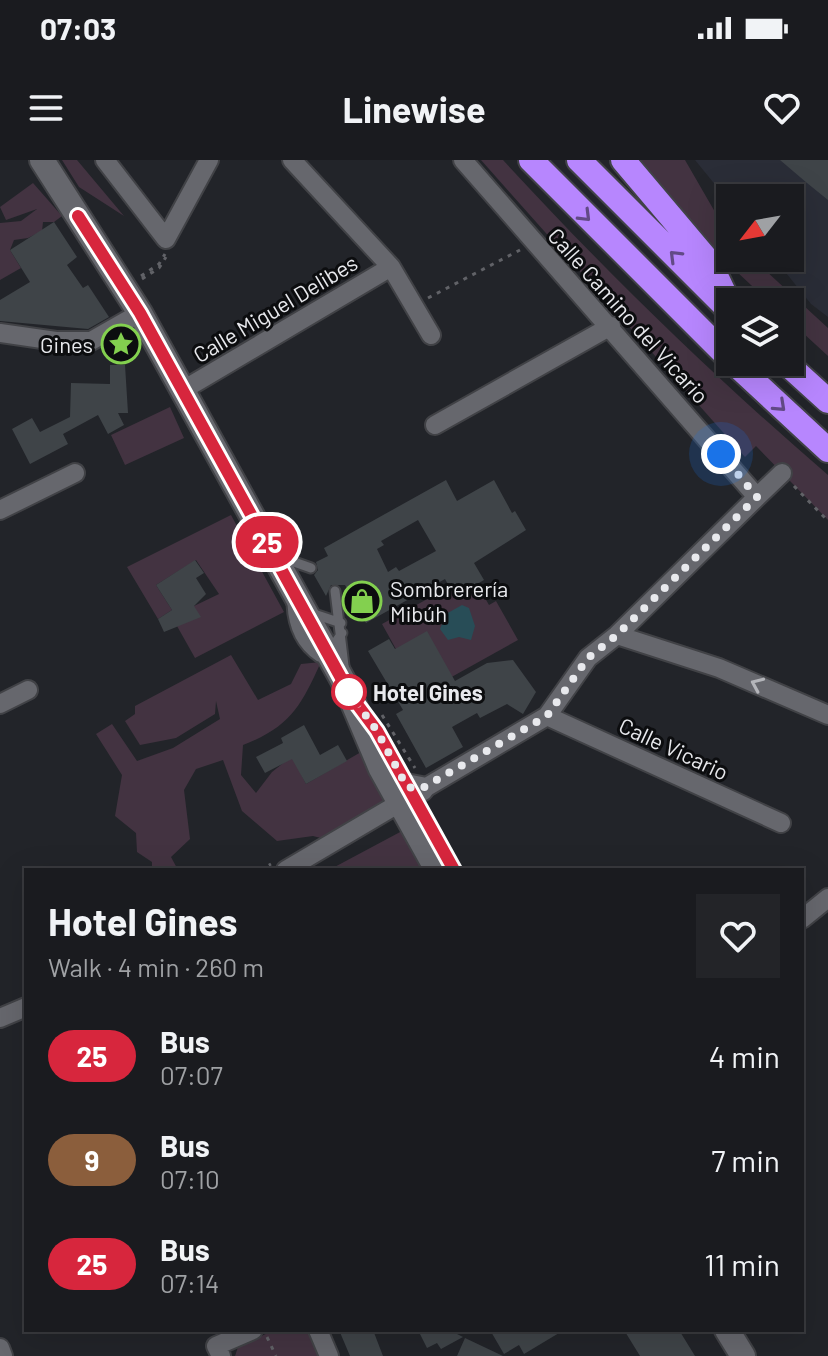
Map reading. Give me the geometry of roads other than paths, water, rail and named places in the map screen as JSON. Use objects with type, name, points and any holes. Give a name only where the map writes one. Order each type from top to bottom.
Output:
[{"type":"highway","points":[[531,160],[716,345]]},
{"type":"highway","points":[[579,160],[716,294]]},
{"type":"highway","points":[[623,160],[710,263],[721,288]]},
{"type":"highway","points":[[748,376],[828,450]]},
{"type":"highway","points":[[800,376],[828,401]]},
{"type":"main road","points":[[42,160],[140,313],[296,596],[337,636],[349,691],[365,726],[445,868]]},
{"type":"main road","points":[[349,691],[377,731],[436,868]]},
{"type":"main road","points":[[406,799],[453,868]]},
{"type":"main road","points":[[728,1332],[743,1356]]},
{"type":"street","points":[[105,160],[166,239],[209,160]]},
{"type":"street","points":[[292,160],[391,267],[431,335]]},
{"type":"street","name":"Calle Camino del Vicario","points":[[463,160],[532,244],[611,326],[757,497]]},
{"type":"street","name":"Calle Miguel Delibes","points":[[183,390],[391,267]]},
{"type":"street","points":[[0,333],[91,341],[140,313]]},
{"type":"street","points":[[435,425],[611,326]]},
{"type":"street","points":[[0,510],[75,473]]},
{"type":"street","points":[[289,868],[547,716],[588,658],[617,635],[782,473]]},
{"type":"street","points":[[617,635],[719,668],[828,715]]},
{"type":"street","points":[[0,704],[28,690]]},
{"type":"street","name":"Calle Vicario","points":[[547,716],[781,823]]},
{"type":"street","points":[[804,917],[828,898]]},
{"type":"street","points":[[0,1018],[24,1008]]},
{"type":"street","points":[[221,1356],[216,1346],[248,1332]]},
{"type":"street","points":[[319,1332],[329,1356]]},
{"type":"street","points":[[0,1348],[3,1356]]},
{"type":"lane","points":[[275,556],[311,568]]},
{"type":"lane","points":[[335,591],[337,636]]},
{"type":"water","points":[[462,605],[469,608],[475,626],[471,640],[459,637],[448,640],[440,629],[446,614]]},
{"type":"place","name":"Gines","points":[[121,344]]},
{"type":"place","name":"Sombrerería Mibúh","points":[[362,601]]},
{"type":"place","name":"Hotel Gines","points":[[349,692]]}]
